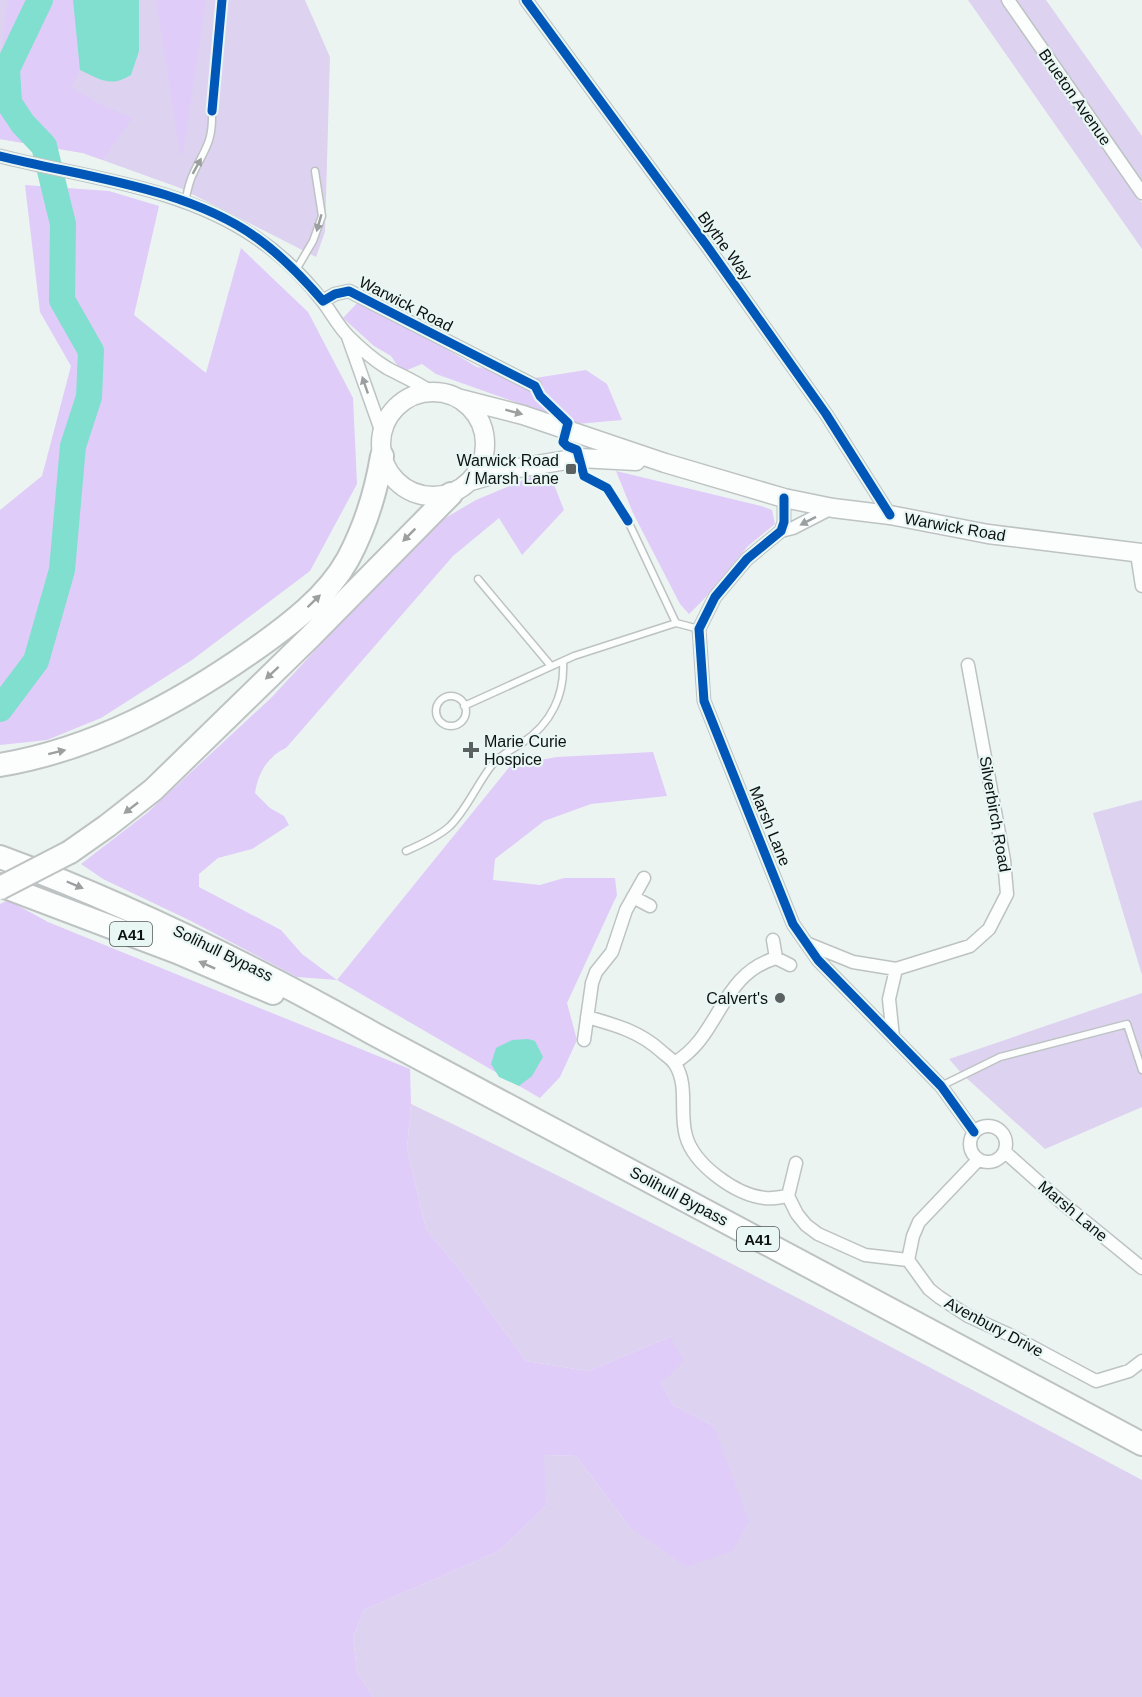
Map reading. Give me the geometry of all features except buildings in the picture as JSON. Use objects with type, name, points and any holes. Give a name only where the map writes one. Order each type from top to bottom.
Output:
[{"type":"highway","points":[[0,765],[68,749],[106,735],[160,709],[218,675],[282,630],[317,599],[347,561],[369,513],[382,456]]},
{"type":"highway","points":[[0,886],[70,852],[153,790],[309,639],[451,494]]},
{"type":"highway","name":"Solihull Bypass","points":[[0,857],[65,881],[165,924],[285,984],[374,1034],[1142,1444]]},
{"type":"highway","name":"Solihull Bypass","points":[[0,886],[177,952],[374,1034]]},
{"type":"main road","points":[[431,392],[444,393],[470,407],[480,420],[485,436],[483,460],[471,481],[451,494],[433,497],[416,494],[400,486],[389,472],[382,456],[382,434],[388,417],[399,404],[414,396],[431,392]]},
{"type":"main road","name":"Warwick Road","points":[[457,398],[523,415],[665,463],[784,498],[988,534],[1140,554]]},
{"type":"main road","name":"Warwick Road","points":[[471,481],[512,469],[579,458],[665,463]]},
{"type":"street","name":"Blythe Way","points":[[526,0],[819,404],[890,515]]},
{"type":"street","name":"Brueton Avenue","points":[[1008,0],[1142,193]]},
{"type":"street","points":[[0,156],[157,193],[209,211],[255,237],[296,270],[323,301],[348,336],[386,367],[431,392]]},
{"type":"street","name":"Warwick Road","points":[[323,301],[335,294],[349,291],[535,386]]},
{"type":"street","points":[[348,336],[382,434]]},
{"type":"street","points":[[781,531],[784,522],[784,498]]},
{"type":"street","points":[[699,629],[715,597],[747,559],[781,531],[794,528],[833,508]]},
{"type":"street","points":[[1140,554],[1142,586]]},
{"type":"street","name":"Marsh Lane","points":[[699,629],[704,701],[793,924],[818,960],[941,1086],[974,1132]]},
{"type":"street","name":"Silverbirch Road","points":[[805,942],[853,962],[897,969],[970,945],[990,929],[1007,894],[1004,860],[968,665]]},
{"type":"street","points":[[584,1040],[592,983],[596,972],[612,952],[626,910],[644,878]]},
{"type":"street","points":[[633,897],[650,906]]},
{"type":"street","points":[[773,940],[776,958]]},
{"type":"street","points":[[675,1064],[687,1056],[702,1039],[743,975],[761,962],[776,958],[789,965]]},
{"type":"street","points":[[893,1037],[889,999],[897,969]]},
{"type":"street","points":[[587,1017],[637,1033],[675,1064],[684,1097],[686,1135],[692,1148],[707,1168],[719,1179],[749,1195],[767,1199],[788,1196]]},
{"type":"street","points":[[983,1127],[994,1127],[1002,1132],[1007,1142],[1005,1152],[998,1160],[988,1163],[978,1160],[972,1152],[970,1142],[974,1132],[983,1127]]},
{"type":"street","name":"Marsh Lane","points":[[1005,1152],[1060,1201],[1142,1268]]},
{"type":"street","points":[[796,1163],[788,1196],[797,1214],[806,1225],[818,1234],[865,1255],[908,1260],[912,1236],[919,1222],[978,1160]]},
{"type":"street","name":"Avenbury Drive","points":[[908,1260],[929,1289],[939,1297],[968,1316],[1012,1335],[1081,1374],[1096,1380],[1105,1379],[1130,1371],[1142,1361]]},
{"type":"lane","points":[[185,202],[192,176],[205,153],[213,130],[212,111]]},
{"type":"lane","points":[[296,270],[313,241],[322,216],[315,171]]},
{"type":"lane","points":[[627,521],[676,623]]},
{"type":"lane","points":[[478,579],[551,666]]},
{"type":"lane","points":[[464,705],[563,661],[676,623],[699,629]]},
{"type":"lane","points":[[406,850],[450,826],[502,754],[540,730],[551,715],[561,691],[563,661]]},
{"type":"lane","points":[[444,698],[458,698],[464,705],[465,715],[460,723],[450,726],[438,719],[436,709],[444,698]]},
{"type":"lane","points":[[941,1086],[1000,1057],[1127,1024],[1142,1071]]},
{"type":"shaded area","points":[[0,0],[305,0],[330,57],[325,232],[316,257],[180,188],[83,153],[0,139]]},
{"type":"shaded area","points":[[8,0],[73,0],[80,70],[71,87],[100,104],[132,118],[103,160],[83,153],[0,139],[2,51]]},
{"type":"shaded area","points":[[73,0],[139,0],[139,51],[131,75],[111,82],[80,70]]},
{"type":"shaded area","points":[[156,0],[206,0],[183,154],[180,154]]},
{"type":"shaded area","points":[[968,0],[1001,0],[1142,203],[1142,249]]},
{"type":"shaded area","points":[[1015,0],[1046,0],[1142,136],[1142,182]]},
{"type":"shaded area","points":[[25,185],[109,191],[159,206],[134,315],[206,373],[241,248],[308,312],[353,398],[357,484],[310,571],[192,660],[101,718],[47,740],[0,745],[0,510],[42,476],[71,366],[40,312]]},
{"type":"shaded area","points":[[361,299],[477,367],[535,378],[586,370],[607,384],[622,420],[577,424],[436,374],[422,364],[402,372],[391,356],[374,346],[343,318]]},
{"type":"shaded area","points":[[616,471],[761,506],[772,510],[775,524],[748,546],[689,614],[680,604],[633,513]]},
{"type":"shaded area","points":[[540,473],[551,477],[564,510],[522,555],[499,518],[453,556],[286,748],[269,760],[255,793],[270,808],[284,816],[289,825],[252,849],[218,858],[199,874],[199,887],[281,930],[302,954],[337,980],[297,977],[191,921],[103,879],[81,864],[147,813],[272,697],[435,524],[476,500]]},
{"type":"shaded area","points":[[653,752],[667,796],[591,804],[544,821],[495,859],[493,880],[540,885],[564,878],[615,878],[617,895],[567,1003],[577,1040],[560,1077],[540,1098],[337,980],[511,765],[557,757]]},
{"type":"shaded area","points":[[1142,800],[1142,975],[1093,813]]},
{"type":"shaded area","points":[[8,900],[48,922],[410,1069],[411,1104],[407,1149],[426,1229],[463,1274],[526,1361],[588,1371],[670,1337],[684,1361],[661,1383],[673,1405],[714,1426],[749,1522],[732,1551],[686,1567],[629,1526],[576,1456],[544,1455],[547,1505],[499,1551],[364,1610],[353,1637],[357,1672],[373,1697],[0,1697],[0,904]]},
{"type":"shaded area","points":[[1142,993],[1142,1107],[1045,1149],[963,1075],[949,1059]]},
{"type":"shaded area","points":[[512,1040],[535,1041],[543,1057],[532,1076],[519,1086],[499,1077],[491,1064],[496,1048]]},
{"type":"shaded area","points":[[411,1104],[687,1241],[1142,1480],[1142,1697],[373,1697],[357,1672],[353,1637],[364,1610],[499,1551],[547,1505],[543,1455],[576,1456],[629,1526],[714,1426],[673,1405],[661,1383],[670,1337],[588,1371],[526,1361],[463,1274],[426,1229],[407,1149]]},
{"type":"waterway","points":[[0,709],[36,661],[62,570],[73,446],[89,397],[91,351],[62,300],[63,224],[44,146],[23,124],[9,103],[7,69],[40,0]]},
{"type":"cycle path","points":[[212,111],[222,0]]},
{"type":"cycle path","points":[[526,0],[707,246],[826,414],[890,515]]},
{"type":"cycle path","points":[[0,156],[133,186],[199,207],[257,238],[292,268],[323,301],[335,294],[349,291],[535,386],[540,396],[568,423],[563,442],[577,450],[584,476],[607,488],[628,521]]},
{"type":"cycle path","points":[[784,498],[784,522],[781,531],[747,559],[715,597],[699,629],[704,701],[793,924],[818,960],[941,1086],[974,1132]]},
{"type":"place","name":"Warwick Road / Marsh Lane","points":[[571,469]]},
{"type":"place","name":"Marie Curie Hospice","points":[[471,750]]},
{"type":"place","name":"Calvert's","points":[[780,998]]}]
